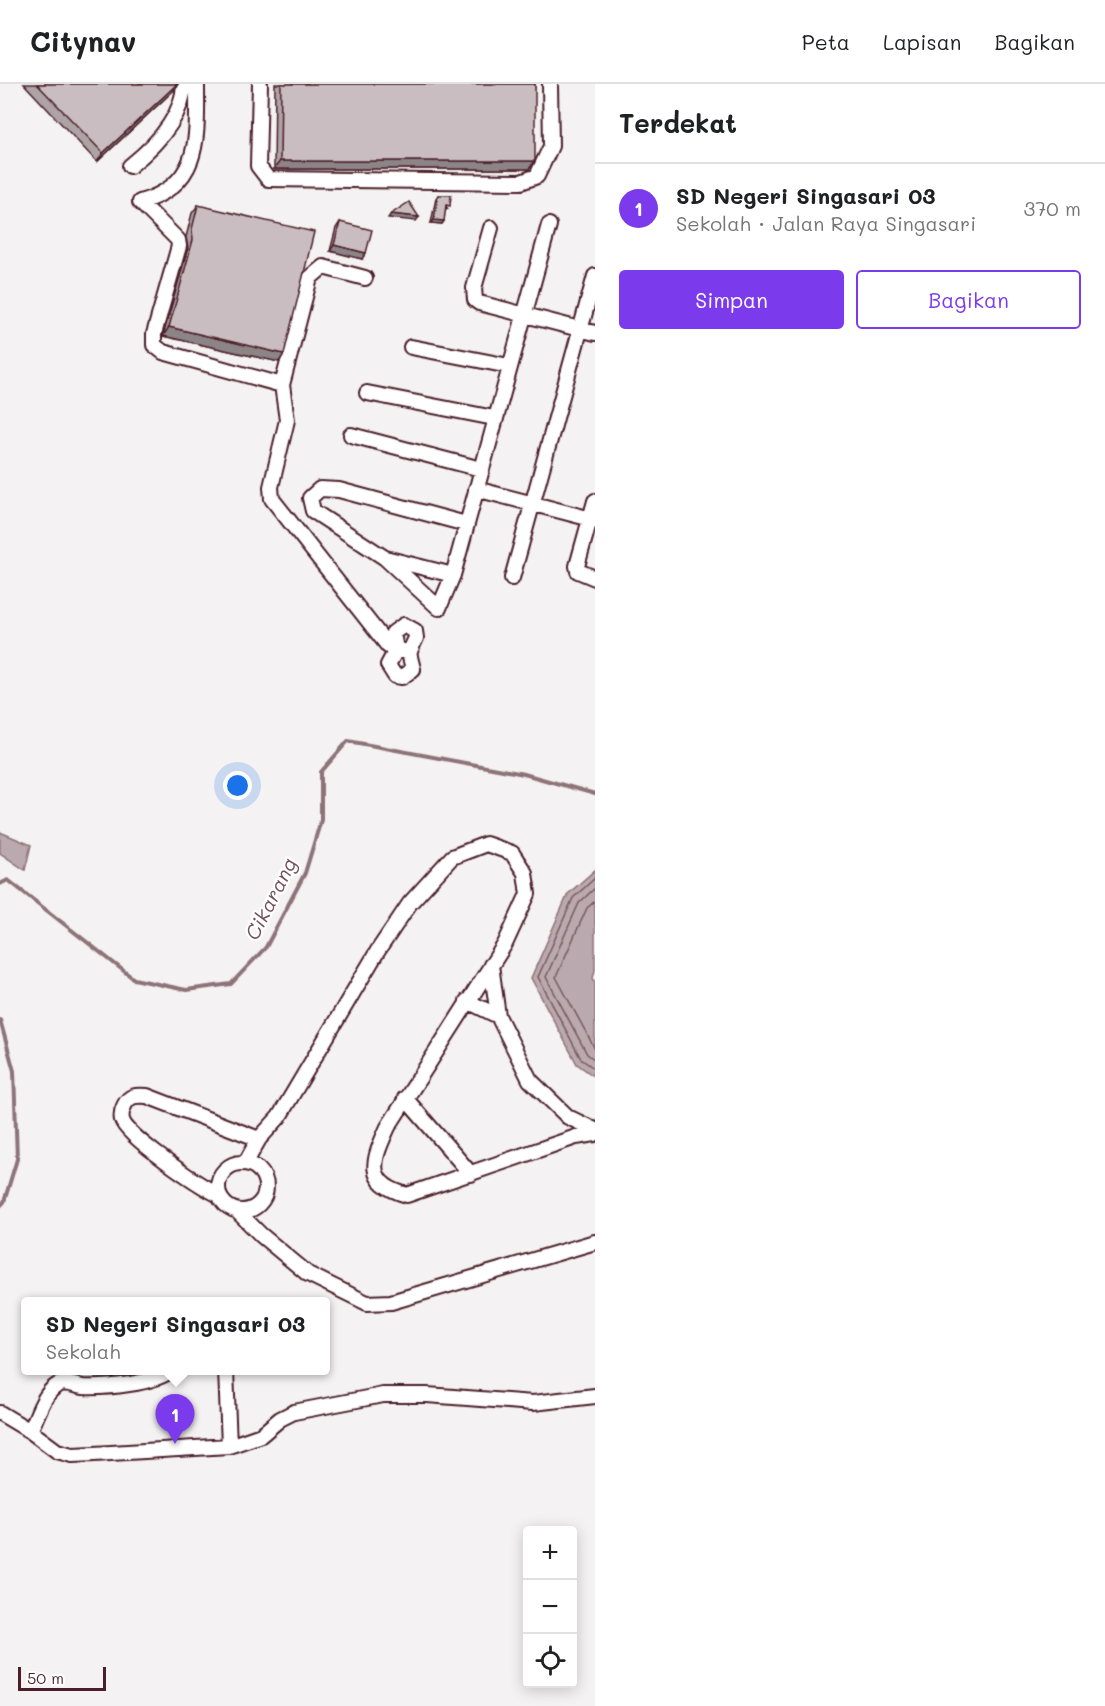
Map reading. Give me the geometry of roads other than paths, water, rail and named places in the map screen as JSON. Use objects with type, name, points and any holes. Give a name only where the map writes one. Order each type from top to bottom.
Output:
[{"type":"street","points":[[130,166],[151,149],[169,125],[179,107],[184,84]]},
{"type":"street","points":[[196,84],[195,150],[189,167],[173,187],[158,197],[140,202],[176,236],[179,246],[154,345],[163,352],[282,385]]},
{"type":"street","points":[[260,84],[258,166],[268,179],[521,183],[537,176],[551,146],[550,84]]},
{"type":"street","points":[[466,524],[328,488],[314,492],[310,504],[313,511],[385,558],[439,608],[453,574],[508,366],[525,314],[549,225]]},
{"type":"street","points":[[491,228],[474,288],[475,300],[479,303],[595,333]]},
{"type":"street","points":[[365,278],[323,267],[310,278],[282,385],[287,420],[271,487],[272,499],[388,646],[403,651]]},
{"type":"street","points":[[512,578],[595,276]]},
{"type":"street","points":[[411,347],[508,366]]},
{"type":"street","points":[[367,393],[495,418]]},
{"type":"street","points":[[351,435],[481,469]]},
{"type":"street","points":[[476,489],[592,520]]},
{"type":"street","points":[[595,501],[592,520],[577,566],[578,572],[595,578]]},
{"type":"street","points":[[385,558],[453,574]]},
{"type":"street","points":[[246,1162],[259,1139],[279,1117],[377,952],[410,903],[452,857],[486,844],[512,853],[525,873],[528,894],[505,944],[405,1098],[376,1154],[374,1171],[380,1183],[392,1191],[406,1195],[595,1132]]},
{"type":"street","points":[[491,965],[498,1016],[530,1080],[568,1117],[595,1132]]},
{"type":"street","points":[[467,1001],[498,1016]]},
{"type":"street","points":[[259,1139],[147,1096],[135,1095],[128,1099],[122,1110],[122,1120],[134,1136],[194,1181],[219,1195],[226,1205],[237,1211],[261,1235],[308,1274],[367,1303],[391,1302],[595,1242]]},
{"type":"street","points":[[405,1098],[471,1174]]},
{"type":"street","points":[[219,1195],[217,1182],[223,1171],[233,1164],[246,1162],[258,1168],[265,1178],[266,1191],[261,1203],[250,1210],[237,1211]]},
{"type":"street","points":[[30,1431],[45,1400],[57,1385],[63,1383],[85,1387],[126,1384],[165,1375]]},
{"type":"street","points":[[226,1375],[229,1446]]},
{"type":"street","points":[[0,1413],[57,1451],[72,1455],[229,1446],[261,1435],[280,1419],[294,1412],[383,1395],[427,1395],[533,1402],[595,1396]]},
{"type":"water","points":[[0,832],[31,845],[25,870],[0,853]]},
{"type":"water","points":[[595,870],[595,970],[593,978],[595,983],[595,1077],[577,1064],[531,978],[568,894]]},
{"type":"waterway","name":"Cikarang","points":[[0,884],[8,880],[134,979],[186,990],[231,984],[266,947],[305,873],[321,820],[321,772],[348,741],[524,774],[595,794]]},
{"type":"waterway","name":"Cikarang","points":[[0,1020],[14,1071],[17,1159],[4,1202],[0,1206]]},
{"type":"place","name":"SD Negeri Singasari 03","points":[[175,1444]]}]
